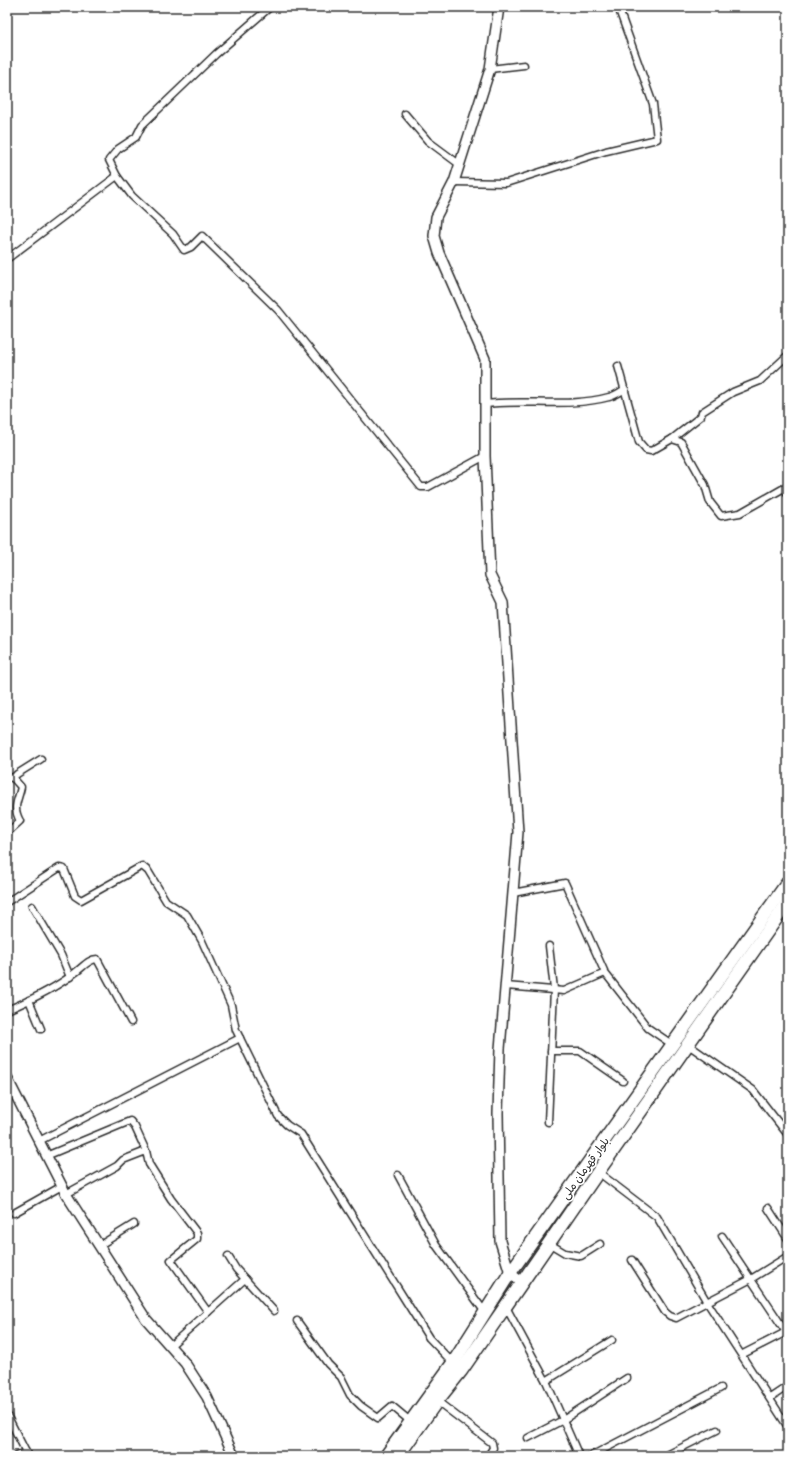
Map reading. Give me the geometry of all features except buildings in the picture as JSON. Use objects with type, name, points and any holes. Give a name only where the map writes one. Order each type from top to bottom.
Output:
[{"type":"highway","name":"بلوار قهرمان ملی","points":[[398,1456],[437,1401],[457,1367],[484,1311],[680,1043],[784,906],[788,882]]},
{"type":"highway","name":"بلوار قهرمان ملی","points":[[386,1456],[410,1421],[506,1307],[598,1172],[680,1043]]},
{"type":"street","points":[[270,7],[216,54],[142,125],[136,137],[118,149],[109,160],[117,176],[132,196],[173,234],[184,250],[191,247],[202,236],[278,310],[421,487],[428,487],[485,456]]},
{"type":"street","points":[[498,7],[490,69],[454,182],[436,217],[434,236],[439,253],[485,359],[485,456],[490,575],[503,602],[518,832],[500,1050],[498,1113],[500,1240],[510,1274],[522,1282]]},
{"type":"street","points":[[454,182],[506,183],[606,151],[657,139],[653,104],[618,7]]},
{"type":"street","points":[[490,69],[524,65]]},
{"type":"street","points":[[405,114],[428,141],[459,164]]},
{"type":"street","points":[[7,259],[117,176]]},
{"type":"street","points":[[618,366],[639,442],[646,450],[651,451],[672,439],[701,416],[702,412],[733,392],[760,381],[788,355]]},
{"type":"street","points":[[485,404],[536,402],[558,404],[608,398],[625,389]]},
{"type":"street","points":[[672,439],[681,442],[684,446],[705,485],[710,502],[721,516],[740,513],[784,488],[788,494]]},
{"type":"street","points":[[7,833],[20,821],[15,812],[15,807],[22,787],[10,778],[41,758]]},
{"type":"street","points":[[7,902],[59,868],[64,869],[75,896],[81,900],[142,866],[148,871],[166,901],[187,915],[198,935],[231,1004],[236,1030],[278,1116],[287,1125],[302,1134],[429,1338],[457,1367]]},
{"type":"street","points":[[513,893],[565,883],[605,973],[648,1028],[680,1043],[753,1090],[788,1135]]},
{"type":"street","points":[[32,906],[61,954],[70,977]]},
{"type":"street","points":[[548,1122],[554,989],[549,946]]},
{"type":"street","points":[[7,1010],[29,1000],[70,977],[92,959],[98,959],[131,1022]]},
{"type":"street","points":[[506,986],[564,991],[605,973]]},
{"type":"street","points":[[29,1000],[41,1029]]},
{"type":"street","points":[[39,1141],[240,1038]]},
{"type":"street","points":[[551,1051],[580,1051],[624,1081]]},
{"type":"street","points":[[7,1078],[64,1190],[146,1319],[185,1363],[207,1397],[234,1456]]},
{"type":"street","points":[[46,1156],[130,1121],[135,1127],[146,1150],[149,1164],[171,1199],[197,1233],[197,1239],[194,1243],[174,1256],[171,1260],[208,1312]]},
{"type":"street","points":[[14,1213],[117,1166],[123,1160],[146,1150]]},
{"type":"street","points":[[598,1172],[657,1217],[707,1302],[788,1427]]},
{"type":"street","points":[[398,1175],[436,1245],[484,1311]]},
{"type":"street","points":[[768,1208],[788,1239]]},
{"type":"street","points":[[100,1245],[134,1224]]},
{"type":"street","points":[[722,1236],[787,1333],[742,1354]]},
{"type":"street","points":[[550,1244],[565,1253],[581,1256],[600,1244]]},
{"type":"street","points":[[228,1256],[245,1279],[274,1311]]},
{"type":"street","points":[[632,1260],[665,1312],[676,1318],[751,1280],[788,1256]]},
{"type":"street","points":[[170,1346],[245,1279]]},
{"type":"street","points":[[506,1307],[546,1381],[579,1456]]},
{"type":"street","points":[[297,1321],[328,1364],[341,1377],[350,1395],[361,1406],[378,1418],[392,1406],[410,1421]]},
{"type":"street","points":[[546,1381],[612,1340]]},
{"type":"street","points":[[528,1438],[563,1420],[627,1378]]},
{"type":"street","points":[[770,1398],[788,1386]]},
{"type":"street","points":[[591,1456],[721,1388]]},
{"type":"street","points":[[437,1401],[492,1442],[493,1448],[488,1456]]},
{"type":"street","points":[[7,1415],[27,1454],[16,1456]]},
{"type":"street","points":[[666,1456],[717,1430]]}]
